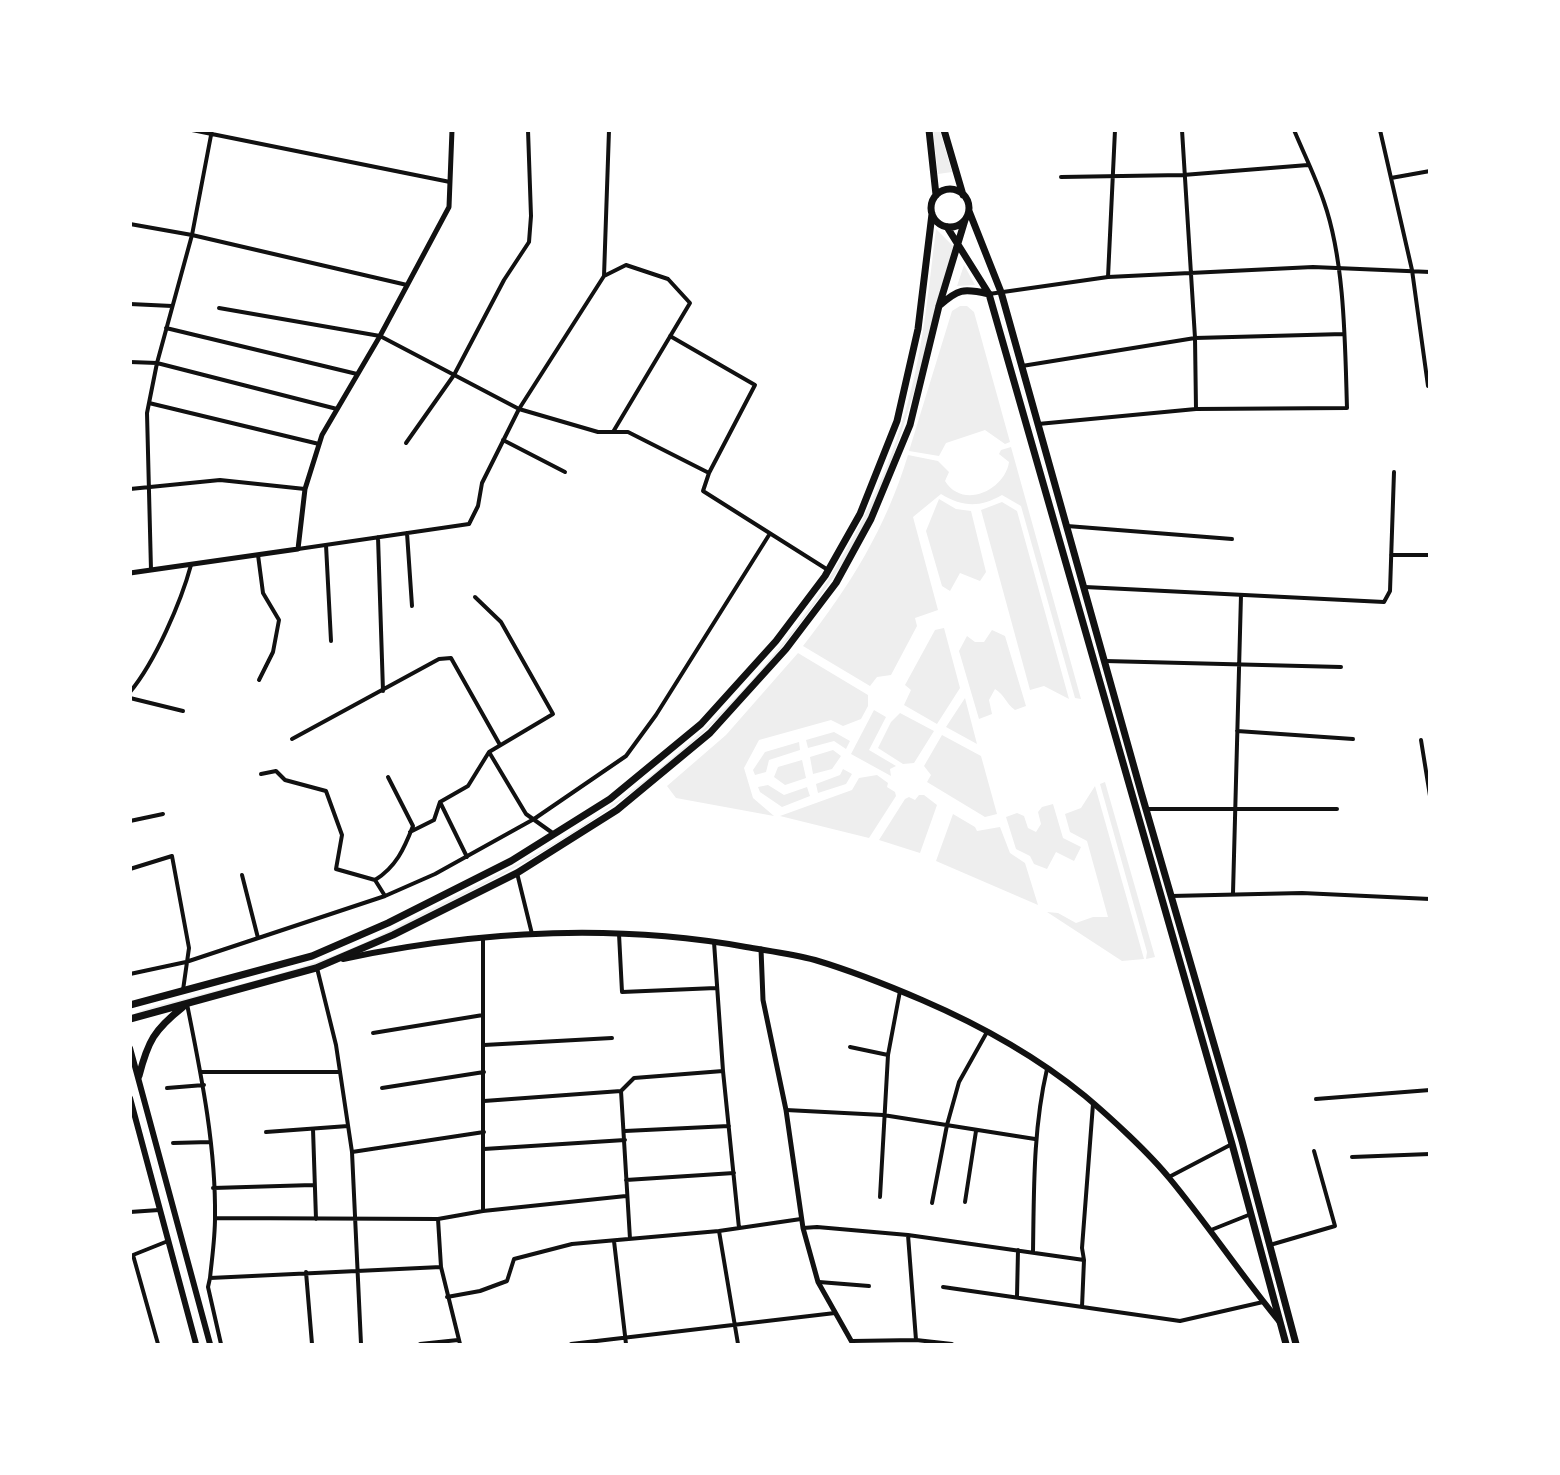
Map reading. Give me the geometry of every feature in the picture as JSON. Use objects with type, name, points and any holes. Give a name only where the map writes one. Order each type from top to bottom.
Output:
[{"type":"main road","points":[[929,130],[936,195]]},
{"type":"main road","points":[[944,130],[963,195],[1001,292],[1296,1344]]},
{"type":"main road","points":[[130,1005],[312,956],[388,923],[490,872],[610,799],[701,724],[776,641],[828,570],[860,514],[897,421],[918,329],[932,214],[931,204],[936,195],[947,189],[963,195]]},
{"type":"main road","points":[[130,1019],[316,968],[393,935],[517,873],[617,810],[710,733],[786,649],[836,583],[871,519],[910,425],[939,306],[957,241],[969,211]]},
{"type":"main road","points":[[932,214],[957,241],[989,294],[1232,1144],[1286,1344]]},
{"type":"main road","points":[[946,227],[957,226],[965,220]]},
{"type":"main road","points":[[939,306],[954,293],[963,290],[989,294]]},
{"type":"main road","points":[[336,960],[400,947],[483,937],[619,932],[714,941],[813,959],[900,991],[987,1032],[1047,1069],[1093,1104],[1168,1177],[1280,1323]]},
{"type":"main road","points":[[139,1076],[146,1050],[159,1025],[186,1004]]},
{"type":"main road","points":[[130,1048],[210,1344]]},
{"type":"main road","points":[[130,1098],[196,1344]]},
{"type":"street","points":[[192,130],[450,182]]},
{"type":"street","points":[[298,549],[305,489],[319,444],[449,207],[452,130]]},
{"type":"street","points":[[406,443],[454,375],[504,280],[529,242],[531,216],[528,130]]},
{"type":"street","points":[[130,573],[469,524],[478,506],[482,483],[519,409],[604,276],[609,130]]},
{"type":"street","points":[[1108,277],[1115,130]]},
{"type":"street","points":[[1182,130],[1189,273],[1195,338],[1196,410]]},
{"type":"street","points":[[1038,424],[1196,410],[1347,408],[1344,334],[1332,230],[1324,202],[1294,130]]},
{"type":"street","points":[[1380,130],[1412,270],[1428,386]]},
{"type":"street","points":[[151,570],[148,487],[149,403],[157,363],[192,235],[212,133]]},
{"type":"street","points":[[1061,177],[1184,175],[1308,165]]},
{"type":"street","points":[[1391,178],[1430,171]]},
{"type":"street","points":[[130,224],[192,235],[407,285]]},
{"type":"street","points":[[604,276],[626,265],[668,279],[690,303],[612,432]]},
{"type":"street","points":[[989,294],[1108,277],[1337,267],[1430,272]]},
{"type":"street","points":[[130,304],[172,306]]},
{"type":"street","points":[[219,308],[380,336],[519,409],[598,432],[628,432],[709,473]]},
{"type":"street","points":[[166,328],[357,374]]},
{"type":"street","points":[[1022,366],[1195,338],[1344,334]]},
{"type":"street","points":[[670,336],[754,385],[709,473],[703,491],[769,535],[828,570]]},
{"type":"street","points":[[130,362],[157,363],[337,409]]},
{"type":"street","points":[[149,403],[319,444]]},
{"type":"street","points":[[503,440],[565,472]]},
{"type":"street","points":[[1083,587],[1384,602],[1390,591],[1394,472]]},
{"type":"street","points":[[130,489],[220,480],[305,489]]},
{"type":"street","points":[[1066,526],[1232,539]]},
{"type":"street","points":[[407,533],[412,606]]},
{"type":"street","points":[[130,974],[186,962],[385,896],[467,856],[534,819],[626,756],[656,715],[769,535]]},
{"type":"street","points":[[378,537],[382,692]]},
{"type":"street","points":[[326,545],[331,641]]},
{"type":"street","points":[[258,555],[263,593],[279,620],[273,652],[259,680]]},
{"type":"street","points":[[1391,555],[1430,555]]},
{"type":"street","points":[[130,692],[164,635],[185,587],[191,565]]},
{"type":"street","points":[[1233,893],[1242,595]]},
{"type":"street","points":[[410,832],[434,820],[440,802],[468,786],[489,752],[553,714],[501,622],[475,597]]},
{"type":"street","points":[[292,740],[440,659],[451,658],[500,745]]},
{"type":"street","points":[[1104,661],[1341,667]]},
{"type":"street","points":[[130,698],[183,711]]},
{"type":"street","points":[[1237,731],[1353,739]]},
{"type":"street","points":[[1421,740],[1430,796]]},
{"type":"street","points":[[489,752],[526,814],[554,834]]},
{"type":"street","points":[[261,774],[276,771],[285,780],[326,791],[342,835],[336,869],[375,880],[385,896]]},
{"type":"street","points":[[375,880],[390,871],[404,850],[413,826],[388,777]]},
{"type":"street","points":[[440,802],[467,856]]},
{"type":"street","points":[[1145,809],[1337,809]]},
{"type":"street","points":[[130,822],[163,814]]},
{"type":"street","points":[[130,868],[172,856],[189,948],[182,992]]},
{"type":"street","points":[[517,873],[532,934]]},
{"type":"street","points":[[243,875],[258,938]]},
{"type":"street","points":[[1171,896],[1302,893],[1430,899]]},
{"type":"street","points":[[619,932],[622,992],[716,988]]},
{"type":"street","points":[[483,937],[483,1210]]},
{"type":"street","points":[[714,941],[723,1071],[739,1228]]},
{"type":"street","points":[[760,949],[763,1000],[786,1110],[801,1220],[818,1282],[852,1343],[916,1340],[952,1344]]},
{"type":"street","points":[[316,968],[336,1045],[352,1152],[357,1220],[360,1344]]},
{"type":"street","points":[[880,1197],[888,1055],[900,991]]},
{"type":"street","points":[[186,1004],[204,1086],[210,1142],[215,1218],[208,1287],[220,1344]]},
{"type":"street","points":[[373,1033],[483,1015]]},
{"type":"street","points":[[932,1203],[947,1125],[959,1082],[987,1032]]},
{"type":"street","points":[[484,1045],[612,1038]]},
{"type":"street","points":[[850,1047],[888,1055]]},
{"type":"street","points":[[1034,1252],[1035,1139],[1039,1104],[1047,1069]]},
{"type":"street","points":[[484,1101],[621,1090],[634,1078],[723,1071]]},
{"type":"street","points":[[201,1072],[339,1072]]},
{"type":"street","points":[[382,1088],[484,1072]]},
{"type":"street","points":[[167,1088],[204,1086]]},
{"type":"street","points":[[621,1090],[630,1239]]},
{"type":"street","points":[[1316,1099],[1430,1090]]},
{"type":"street","points":[[1082,1307],[1084,1260],[1082,1248],[1093,1104]]},
{"type":"street","points":[[786,1110],[883,1115],[1035,1139]]},
{"type":"street","points":[[266,1132],[348,1126]]},
{"type":"street","points":[[625,1131],[729,1126]]},
{"type":"street","points":[[313,1129],[315,1219]]},
{"type":"street","points":[[965,1203],[976,1131]]},
{"type":"street","points":[[352,1152],[484,1132]]},
{"type":"street","points":[[484,1149],[625,1140]]},
{"type":"street","points":[[173,1143],[210,1142]]},
{"type":"street","points":[[1168,1177],[1232,1144]]},
{"type":"street","points":[[1270,1245],[1335,1226],[1314,1151]]},
{"type":"street","points":[[1352,1157],[1430,1154]]},
{"type":"street","points":[[626,1180],[734,1173]]},
{"type":"street","points":[[213,1188],[313,1185]]},
{"type":"street","points":[[215,1218],[438,1219],[483,1210],[626,1196]]},
{"type":"street","points":[[130,1212],[160,1210]]},
{"type":"street","points":[[1210,1230],[1251,1214]]},
{"type":"street","points":[[420,1344],[459,1342],[441,1267],[438,1219]]},
{"type":"street","points":[[447,1297],[480,1291],[507,1281],[514,1259],[572,1245],[719,1231],[801,1220]]},
{"type":"street","points":[[803,1228],[908,1234],[1084,1260]]},
{"type":"street","points":[[719,1231],[738,1344]]},
{"type":"street","points":[[908,1234],[916,1340]]},
{"type":"street","points":[[614,1240],[626,1344]]},
{"type":"street","points":[[158,1344],[134,1255],[168,1241]]},
{"type":"street","points":[[1017,1296],[1018,1250]]},
{"type":"street","points":[[210,1278],[441,1267]]},
{"type":"street","points":[[306,1272],[312,1344]]},
{"type":"street","points":[[818,1282],[869,1286]]},
{"type":"street","points":[[943,1287],[1180,1321],[1263,1302]]},
{"type":"street","points":[[571,1344],[625,1336],[735,1326],[835,1312]]},
{"type":"shaded area","points":[[933,131],[940,131],[952,172],[938,174]]},
{"type":"shaded area","points":[[936,229],[953,246],[913,396],[874,504],[836,574],[796,629],[758,676],[718,719],[676,757],[632,792],[585,825],[486,884],[384,936],[309,967],[131,1016],[150,1008],[265,978],[322,960],[393,929],[522,862],[561,839],[651,776],[701,732],[748,685],[791,634],[829,579],[862,521],[889,461],[909,398],[922,335]]},
{"type":"shaded area","points":[[964,265],[975,285],[957,286]]},
{"type":"shaded area","points":[[960,306],[967,306],[974,312],[1010,442],[1005,444],[985,430],[946,443],[939,456],[909,451],[952,311]]},
{"type":"shaded area","points":[[1011,447],[1081,699],[1075,698],[1021,506],[1002,495],[986,502],[971,504],[941,494],[913,517],[938,610],[915,618],[917,626],[891,675],[877,677],[870,686],[803,646],[836,601],[878,532],[908,455],[938,461],[949,472],[945,481],[953,490],[972,495],[992,488],[1000,481],[1009,462],[999,454],[1001,450]]},
{"type":"shaded area","points":[[939,499],[956,509],[971,511],[986,572],[980,581],[960,573],[950,591],[942,586],[926,531]]},
{"type":"shaded area","points":[[1002,502],[1017,511],[1069,699],[1044,686],[1030,690],[981,510]]},
{"type":"shaded area","points":[[944,628],[960,688],[937,724],[904,705],[911,690],[905,685],[935,630]]},
{"type":"shaded area","points":[[992,630],[1005,636],[1026,706],[1015,710],[995,689],[989,700],[992,714],[979,719],[959,651],[967,636],[975,642],[984,642]]},
{"type":"shaded area","points":[[798,653],[868,695],[868,706],[861,719],[843,726],[831,720],[759,740],[744,768],[753,798],[774,816],[676,798],[667,786],[726,735]]},
{"type":"shaded area","points":[[965,698],[977,744],[946,727]]},
{"type":"shaded area","points":[[874,710],[886,717],[869,750],[896,766],[890,769],[891,776],[851,754]]},
{"type":"shaded area","points":[[900,713],[934,731],[914,763],[903,764],[878,748],[891,722]]},
{"type":"shaded area","points":[[834,732],[850,741],[846,749],[834,741],[808,748],[806,740]]},
{"type":"shaded area","points":[[942,735],[981,756],[997,814],[985,817],[927,782],[931,775],[924,766]]},
{"type":"shaded area","points":[[799,742],[800,750],[769,760],[766,772],[755,775],[753,770],[765,752]]},
{"type":"shaded area","points":[[833,750],[841,756],[832,769],[813,774],[810,757]]},
{"type":"shaded area","points":[[802,760],[806,778],[785,785],[774,777],[778,767]]},
{"type":"shaded area","points":[[843,769],[852,774],[846,784],[818,793],[816,784],[840,775]]},
{"type":"shaded area","points":[[877,775],[888,783],[887,787],[895,792],[896,796],[869,838],[780,816],[852,790],[859,778]]},
{"type":"shaded area","points":[[1105,782],[1155,957],[1146,959],[1147,952],[1100,784]]},
{"type":"shaded area","points":[[768,785],[784,795],[807,787],[810,796],[782,807],[760,792],[758,787]]},
{"type":"shaded area","points":[[1095,786],[1144,959],[1122,961],[1047,912],[1058,913],[1076,923],[1093,917],[1108,917],[1087,841],[1070,832],[1065,814],[1081,808]]},
{"type":"shaded area","points":[[919,795],[924,795],[937,805],[920,853],[879,840],[905,799],[909,797],[915,800]]},
{"type":"shaded area","points":[[1053,804],[1063,838],[1081,847],[1074,861],[1056,852],[1047,869],[1034,864],[1030,856],[1016,849],[1006,817],[1017,813],[1024,816],[1028,828],[1036,832],[1041,824],[1038,812],[1042,807]]},
{"type":"shaded area","points":[[953,814],[975,827],[977,831],[1000,827],[1010,853],[1025,863],[1038,905],[936,861]]}]
